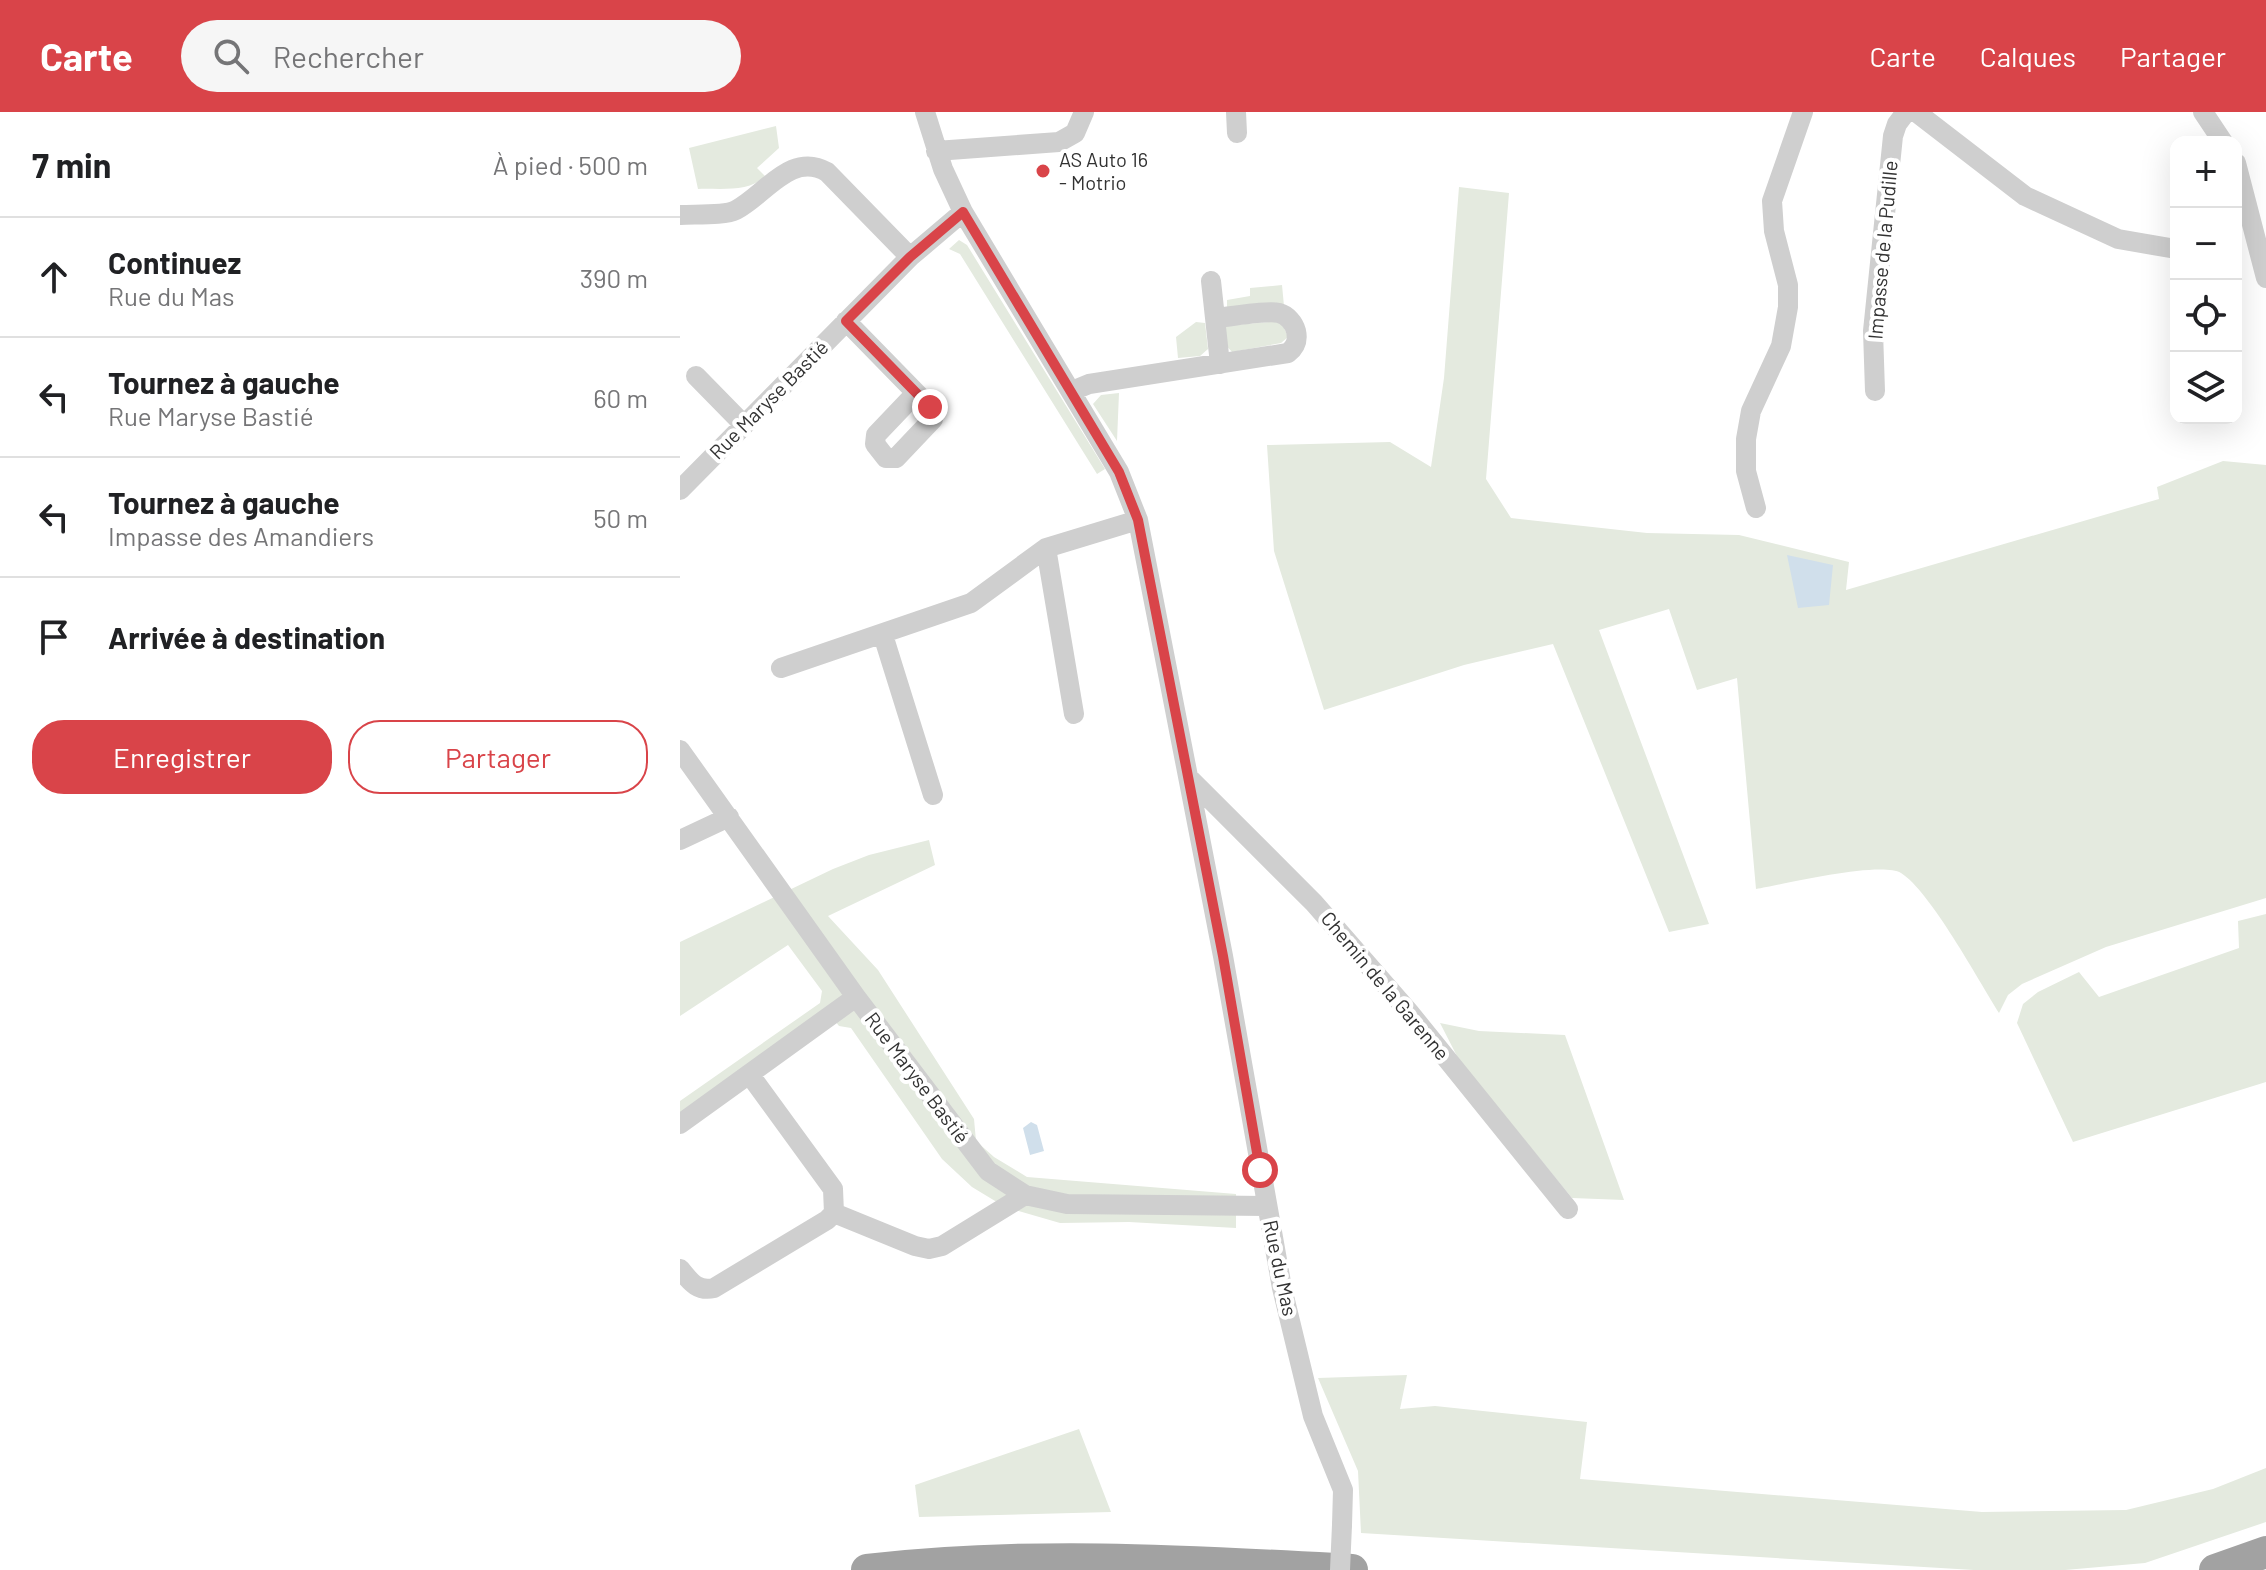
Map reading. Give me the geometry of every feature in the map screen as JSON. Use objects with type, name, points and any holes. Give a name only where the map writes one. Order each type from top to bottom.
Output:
[{"type":"highway","points":[[2215,1570],[2266,1552]]},
{"type":"highway","points":[[867,1570],[954,1562],[1079,1558],[1352,1570]]},
{"type":"street","name":"Rue du Mas","points":[[925,112],[936,151],[963,212],[1119,472],[1138,520],[1282,1288],[1313,1416],[1343,1490],[1340,1570]]},
{"type":"street","points":[[936,151],[1059,142],[1075,133],[1084,112]]},
{"type":"street","points":[[1236,112],[1237,133]]},
{"type":"street","points":[[1756,508],[1746,471],[1746,439],[1751,411],[1781,346],[1788,307],[1788,285],[1774,231],[1772,201],[1803,112]]},
{"type":"street","name":"Impasse de la Pudille","points":[[1875,391],[1873,331],[1893,136],[1906,112]]},
{"type":"street","points":[[1916,112],[2025,196],[2118,239],[2170,248]]},
{"type":"street","points":[[2203,112],[2219,136]]},
{"type":"street","points":[[680,215],[733,212],[791,170],[806,165],[817,166],[827,172],[910,257]]},
{"type":"street","points":[[2242,180],[2261,234],[2266,278]]},
{"type":"street","name":"Rue Maryse Bastié","points":[[680,490],[910,257],[963,212]]},
{"type":"street","points":[[1211,281],[1220,364]]},
{"type":"street","points":[[1072,391],[1089,384],[1288,353],[1294,349],[1296,329],[1290,319],[1279,313],[1215,318]]},
{"type":"street","points":[[846,321],[916,393]]},
{"type":"street","points":[[696,376],[744,425]]},
{"type":"street","points":[[781,668],[971,603],[1046,548],[1138,520]]},
{"type":"street","points":[[1046,548],[1074,714]]},
{"type":"street","points":[[883,635],[933,795]]},
{"type":"street","name":"Rue Maryse Bastié","points":[[680,750],[856,997],[988,1171],[1025,1195],[1067,1204],[1267,1206]]},
{"type":"street","name":"Chemin de la Garenne","points":[[1188,777],[1323,914],[1409,1012],[1568,1209]]},
{"type":"street","points":[[680,840],[729,817]]},
{"type":"street","points":[[680,1124],[856,997]]},
{"type":"street","points":[[680,1269],[693,1285],[705,1290],[714,1288],[834,1213],[833,1189],[750,1075]]},
{"type":"street","points":[[834,1213],[929,1249],[942,1246],[1025,1195]]},
{"type":"shaded area","points":[[776,126],[779,148],[757,168],[765,176],[759,181],[734,188],[698,189],[689,148]]},
{"type":"shaded area","points":[[1459,187],[1509,193],[1486,479],[1511,518],[1647,533],[1739,535],[1849,562],[1846,590],[2159,499],[2157,487],[2223,461],[2266,465],[2266,898],[2106,947],[2022,984],[2008,995],[1999,1013],[1926,898],[1901,873],[1890,870],[1853,871],[1756,889],[1737,678],[1697,690],[1669,609],[1599,630],[1709,924],[1669,932],[1553,644],[1464,665],[1324,710],[1274,551],[1267,445],[1390,442],[1431,467],[1444,378]]},
{"type":"shaded area","points":[[959,240],[967,245],[1105,469],[1097,474],[960,254],[949,249]]},
{"type":"shaded area","points":[[1282,285],[1284,306],[1227,312],[1227,300],[1250,296],[1250,288]]},
{"type":"shaded area","points":[[1281,321],[1288,337],[1281,343],[1232,352],[1223,342],[1223,326]]},
{"type":"shaded area","points":[[1196,322],[1205,323],[1208,349],[1200,356],[1178,358],[1176,337]]},
{"type":"shaded area","points":[[1119,393],[1117,441],[1093,404],[1101,395]]},
{"type":"shaded area","points":[[929,840],[935,865],[828,916],[878,970],[974,1119],[976,1141],[994,1157],[1027,1177],[1236,1194],[1236,1228],[1129,1222],[1060,1223],[1005,1207],[972,1187],[942,1159],[851,1028],[839,1026],[831,1016],[680,1124],[680,1101],[820,1003],[822,991],[788,945],[680,1016],[680,942],[833,869],[869,855]]},
{"type":"shaded area","points":[[2266,914],[2266,1082],[2073,1142],[2017,1023],[2023,1004],[2038,992],[2079,972],[2099,997],[2239,948],[2238,921]]},
{"type":"shaded area","points":[[1440,1023],[1479,1031],[1565,1035],[1624,1200],[1572,1198],[1459,1060]]},
{"type":"shaded area","points":[[1407,1375],[1400,1409],[1435,1406],[1587,1422],[1580,1479],[1982,1512],[2126,1510],[2213,1489],[2266,1468],[2266,1522],[2145,1563],[2065,1570],[1974,1570],[1361,1533],[1358,1471],[1318,1378]]},
{"type":"shaded area","points":[[1079,1429],[1111,1512],[919,1517],[915,1485]]},
{"type":"water","points":[[1787,555],[1833,565],[1829,605],[1798,608]]},
{"type":"water","points":[[1031,1122],[1037,1125],[1044,1151],[1030,1155],[1023,1128]]},
{"type":"place","name":"AS Auto 16 - Motrio","points":[[1043,171]]},
{"type":"route","points":[[930,407],[846,321],[910,257],[963,212],[1119,472],[1138,520],[1223,956],[1260,1170]]}]
